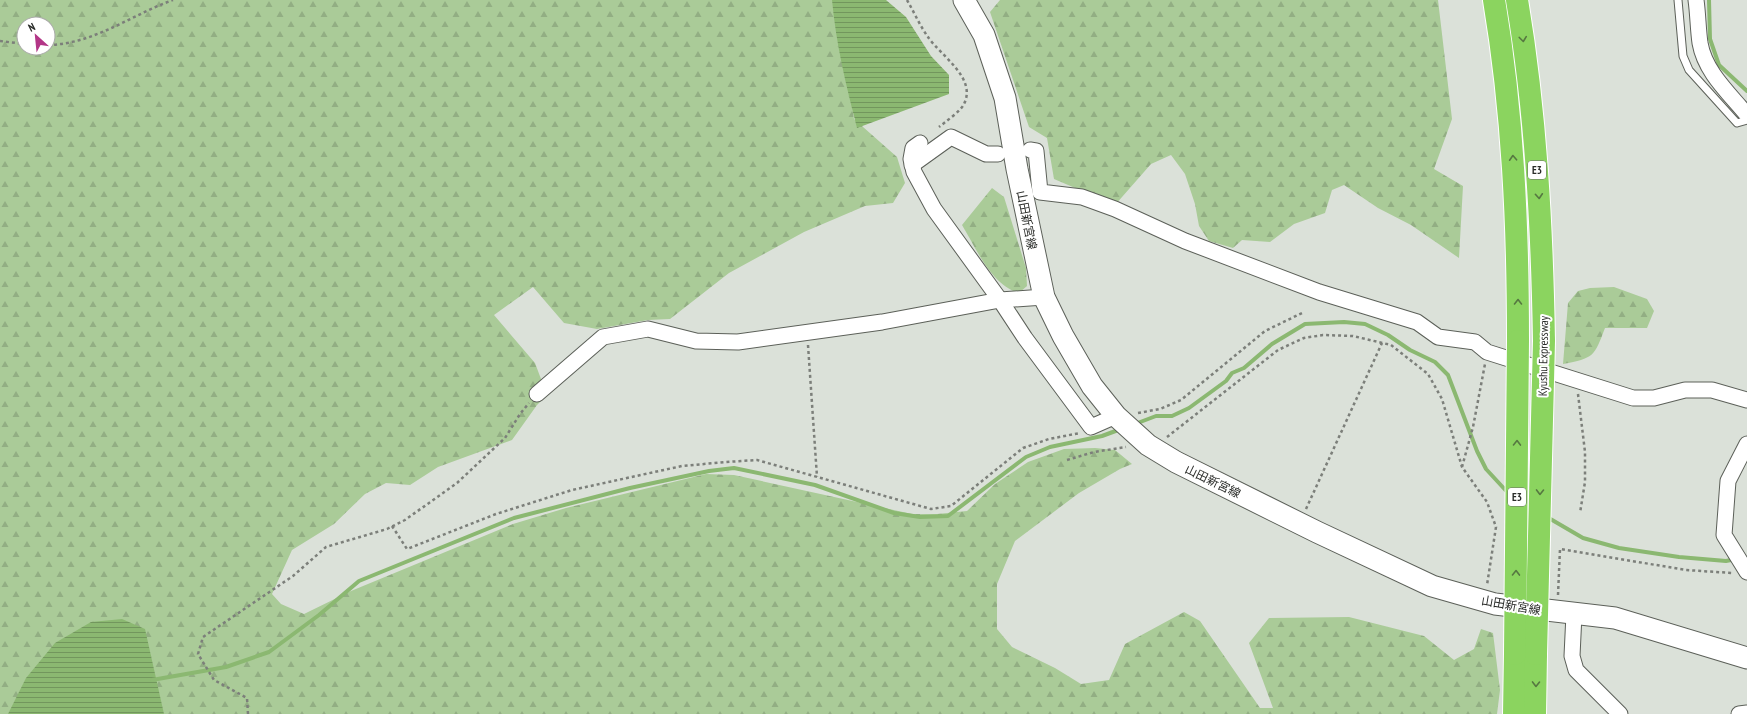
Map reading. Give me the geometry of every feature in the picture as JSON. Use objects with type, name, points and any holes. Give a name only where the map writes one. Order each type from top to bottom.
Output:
[{"type":"highway","name":"Kyushu Expressway","points":[[1494,0],[1512,141],[1518,240],[1514,714]]},
{"type":"highway","name":"Kyushu Expressway","points":[[1517,0],[1535,139],[1543,247],[1544,341],[1536,654],[1536,714]]},
{"type":"main road","name":"山田新宮線","points":[[964,0],[984,35],[1005,98],[1018,176],[1044,297],[1063,336],[1092,386],[1124,412],[1148,445],[1176,462],[1300,524],[1432,586],[1508,606],[1615,618],[1747,658]]},
{"type":"street","points":[[1696,0],[1700,44],[1704,56],[1714,76],[1747,115]]},
{"type":"street","points":[[912,165],[950,137],[986,154],[998,154]]},
{"type":"street","points":[[920,143],[913,148],[911,158],[912,165],[914,172],[934,209],[1000,300],[1025,338],[1091,427],[1124,412]]},
{"type":"street","points":[[1030,150],[1036,150],[1040,192],[1082,197],[1115,209],[1185,241],[1319,292],[1417,322],[1438,337],[1475,342],[1487,352],[1577,379],[1633,398],[1654,398],[1685,390],[1712,390],[1747,400]]},
{"type":"street","points":[[537,394],[602,337],[648,329],[696,341],[738,342],[882,322],[1000,300],[1044,297]]},
{"type":"street","points":[[1745,570],[1724,535],[1728,481],[1747,444]]},
{"type":"street","points":[[1566,613],[1572,656],[1576,670],[1620,714]]},
{"type":"street","points":[[1739,714],[1747,713]]},
{"type":"lane","points":[[1678,0],[1683,56],[1689,70],[1737,123],[1747,120]]},
{"type":"path","points":[[56,44],[90,38],[157,6],[173,0]]},
{"type":"path","points":[[907,0],[929,38],[964,81],[967,94],[964,105],[920,143]]},
{"type":"path","points":[[0,41],[16,43]]},
{"type":"path","points":[[1124,412],[1137,413],[1160,409],[1181,400],[1265,332],[1302,314]]},
{"type":"path","points":[[808,332],[817,477]]},
{"type":"path","points":[[1067,460],[1094,452],[1148,445],[1166,438],[1278,350],[1304,338],[1323,335],[1353,336],[1391,345],[1428,374],[1442,399],[1462,467],[1487,502],[1496,527],[1485,601]]},
{"type":"path","points":[[1300,524],[1382,343]]},
{"type":"path","points":[[1462,467],[1473,427],[1487,352]]},
{"type":"path","points":[[1577,379],[1585,452],[1585,482],[1580,513]]},
{"type":"path","points":[[248,714],[247,698],[214,680],[198,654],[203,637],[293,576],[326,548],[392,526],[404,520],[457,483],[505,438],[520,414],[537,394]]},
{"type":"path","points":[[392,526],[407,549],[496,514],[572,490],[682,466],[757,460],[931,509],[951,506],[1023,448],[1049,439],[1081,432],[1091,427]]},
{"type":"path","points":[[1566,613],[1560,549],[1686,570],[1731,573],[1745,570]]},
{"type":"green space","points":[[0,0],[842,0],[846,64],[854,119],[897,157],[905,183],[893,203],[865,206],[804,232],[729,273],[670,319],[648,320],[597,329],[564,323],[533,287],[494,315],[535,363],[547,395],[537,405],[512,440],[438,467],[410,485],[386,483],[365,494],[334,524],[292,550],[272,594],[281,604],[304,614],[351,591],[513,524],[566,508],[706,474],[734,475],[912,514],[937,514],[967,511],[995,484],[1028,462],[1064,449],[1095,448],[1115,450],[1132,464],[1120,469],[1079,493],[1015,541],[997,584],[997,629],[1012,647],[1055,668],[1081,684],[1109,680],[1125,644],[1184,612],[1200,621],[1260,708],[1273,708],[1249,643],[1269,618],[1349,617],[1424,636],[1454,660],[1474,649],[1481,629],[1493,633],[1500,690],[1497,714],[0,714]]},
{"type":"green space","points":[[1000,0],[1438,0],[1452,119],[1434,169],[1463,186],[1459,258],[1411,225],[1378,208],[1344,185],[1332,190],[1325,213],[1294,224],[1270,242],[1242,240],[1233,248],[1209,241],[1199,226],[1195,204],[1185,174],[1171,155],[1151,164],[1115,205],[1054,179],[1047,138],[1029,127],[990,12]]},
{"type":"green space","points":[[992,188],[1004,197],[1026,268],[1027,286],[1019,293],[1009,289],[992,274],[985,265],[962,225]]},
{"type":"green space","points":[[1614,287],[1647,299],[1654,311],[1647,328],[1605,328],[1592,355],[1581,360],[1563,364],[1568,303],[1578,291],[1590,288]]},
{"type":"shaded area","points":[[832,0],[886,0],[906,17],[931,56],[949,75],[949,94],[857,128],[845,80]]},
{"type":"shaded area","points":[[122,619],[145,629],[164,714],[8,714],[26,678],[55,643],[91,622]]},
{"type":"waterway","points":[[1709,0],[1710,39],[1719,65],[1747,91]]},
{"type":"waterway","points":[[1135,424],[1156,416],[1172,416],[1189,408],[1226,381],[1232,373],[1244,368],[1272,344],[1305,324],[1344,322],[1365,324],[1388,335],[1410,350],[1435,362],[1448,375],[1477,451],[1486,469],[1510,495]]},
{"type":"waterway","points":[[152,680],[226,667],[269,652],[319,615],[359,581],[514,518],[630,488],[709,471],[734,468],[815,485],[894,513],[920,517],[948,516],[1026,457],[1050,447],[1102,436],[1121,429]]},
{"type":"waterway","points":[[1547,517],[1583,538],[1619,548],[1679,557],[1726,561],[1736,559]]}]
